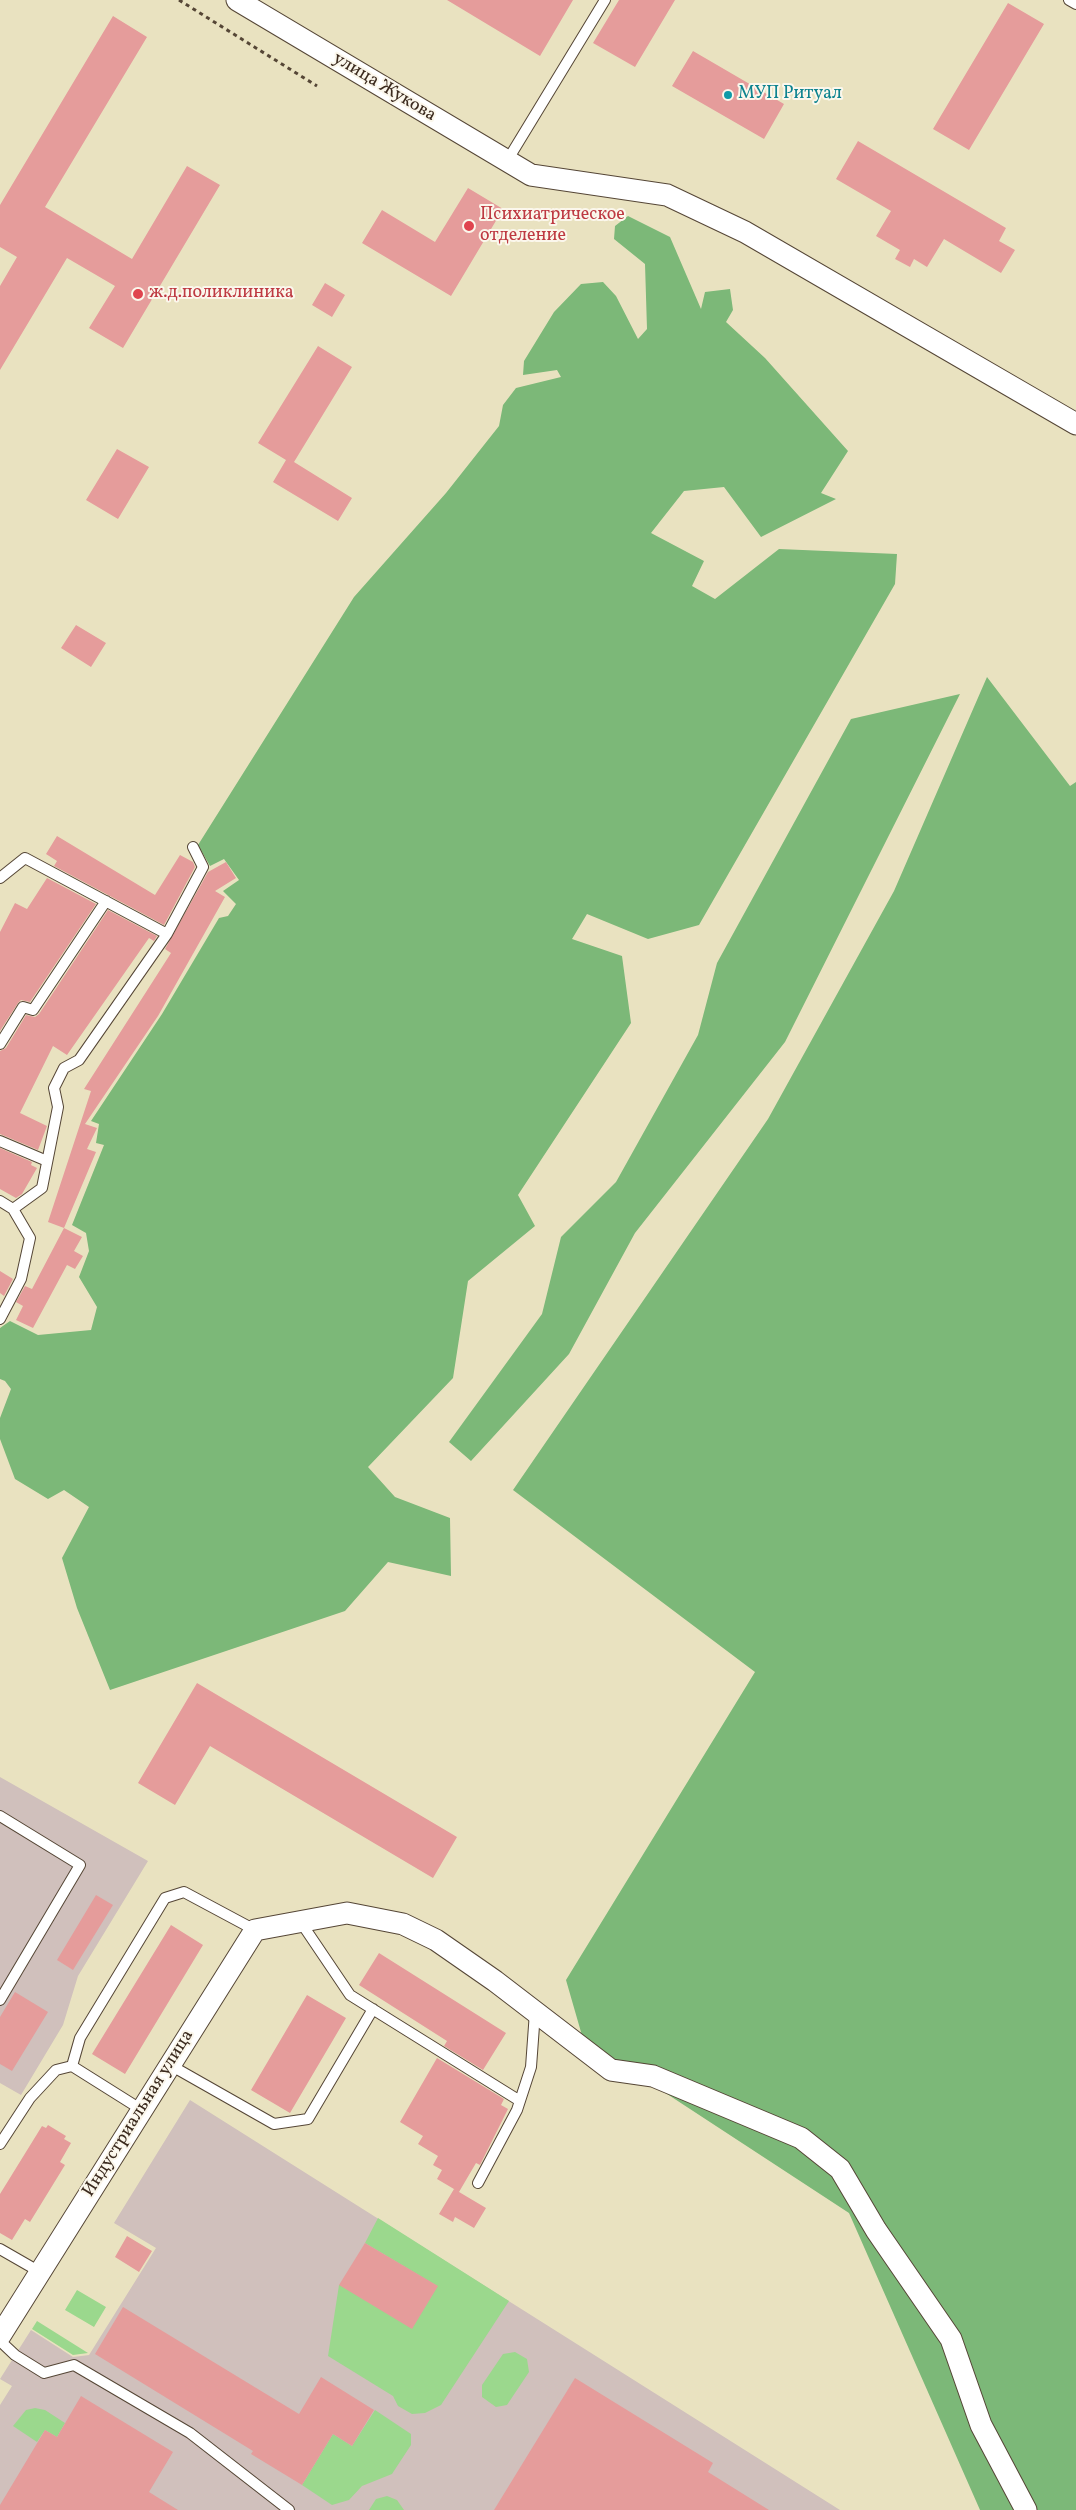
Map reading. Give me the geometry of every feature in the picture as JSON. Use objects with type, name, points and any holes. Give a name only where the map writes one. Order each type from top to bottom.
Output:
[{"type":"street","name":"улица Жукова","points":[[237,0],[531,175],[667,195],[745,232],[1076,424]]},
{"type":"street","points":[[255,1930],[347,1913],[403,1924],[436,1940],[611,2070],[653,2076],[801,2138],[840,2169],[876,2230],[951,2339],[981,2425],[1026,2510]]},
{"type":"street","name":"Индустриальная улица","points":[[0,2336],[255,1930]]},
{"type":"lane","points":[[507,161],[605,0]]},
{"type":"lane","points":[[1069,0],[1076,4]]},
{"type":"lane","points":[[13,1209],[42,1188],[58,1107],[54,1088],[64,1068],[79,1060],[167,934],[203,867],[193,847]]},
{"type":"lane","points":[[0,878],[25,858],[167,934]]},
{"type":"lane","points":[[0,1044],[23,1007],[33,1010],[106,901]]},
{"type":"lane","points":[[0,1141],[47,1161]]},
{"type":"lane","points":[[0,1202],[13,1209],[30,1238],[21,1280],[0,1319]]},
{"type":"lane","points":[[0,1816],[80,1865],[0,2000]]},
{"type":"lane","points":[[72,2066],[80,2038],[165,1898],[184,1892],[255,1930]]},
{"type":"lane","points":[[300,1921],[350,1995],[520,2101]]},
{"type":"lane","points":[[170,2065],[274,2124],[308,2119],[373,2010]]},
{"type":"lane","points":[[478,2183],[520,2101],[531,2067],[535,2012]]},
{"type":"lane","points":[[0,2144],[30,2098],[56,2070],[72,2066],[142,2110]]},
{"type":"lane","points":[[0,2249],[40,2272]]},
{"type":"lane","points":[[0,2342],[15,2355],[44,2373],[74,2365],[190,2432],[289,2510]]},
{"type":"path","points":[[179,0],[317,86]]},
{"type":"shaded area","points":[[0,1777],[148,1861],[78,1976],[63,2025],[21,2095],[0,2083]]},
{"type":"shaded area","points":[[190,2100],[840,2510],[0,2510],[0,2405],[12,2386],[0,2379],[31,2330],[73,2357],[89,2355],[156,2248],[114,2223]]},
{"type":"green space","points":[[628,216],[670,237],[701,309],[705,292],[730,289],[733,310],[726,322],[765,358],[848,451],[821,493],[836,499],[761,537],[724,487],[684,491],[651,533],[704,561],[692,586],[715,599],[779,549],[897,554],[895,584],[699,925],[648,939],[587,914],[572,939],[622,956],[631,1023],[518,1195],[535,1226],[468,1281],[453,1378],[368,1467],[395,1497],[450,1518],[451,1576],[388,1562],[345,1611],[110,1690],[77,1608],[62,1558],[89,1507],[64,1490],[48,1499],[15,1479],[0,1439],[0,1418],[11,1389],[5,1381],[0,1379],[0,1328],[10,1321],[38,1335],[91,1330],[97,1307],[79,1277],[89,1251],[86,1233],[72,1225],[104,1145],[96,1143],[99,1124],[91,1121],[162,1014],[219,918],[228,916],[236,904],[223,891],[239,880],[224,859],[210,866],[198,845],[354,597],[446,493],[499,426],[503,405],[516,388],[561,377],[557,370],[523,375],[524,361],[554,312],[581,284],[603,282],[616,296],[638,339],[647,329],[645,264],[614,239],[615,226]]},
{"type":"green space","points":[[987,677],[1070,786],[1076,782],[1076,2510],[980,2510],[849,2213],[583,2039],[566,1980],[755,1672],[513,1490],[768,1119],[894,891]]},
{"type":"green space","points":[[960,694],[785,1042],[635,1233],[569,1354],[471,1461],[449,1442],[542,1314],[561,1237],[616,1182],[698,1035],[717,963],[851,719]]},
{"type":"green space","points":[[378,2218],[509,2301],[441,2405],[425,2413],[412,2414],[398,2406],[393,2396],[328,2356],[339,2285],[437,2286],[365,2243]]},
{"type":"green space","points":[[77,2290],[106,2307],[94,2327],[65,2310]]},
{"type":"green space","points":[[37,2321],[88,2353],[73,2355],[32,2329]]},
{"type":"green space","points":[[515,2352],[527,2359],[529,2372],[507,2405],[496,2407],[482,2397],[482,2385],[503,2354]]},
{"type":"green space","points":[[35,2408],[45,2410],[65,2423],[57,2437],[45,2430],[37,2442],[13,2426],[26,2410]]},
{"type":"green space","points":[[375,2410],[411,2434],[411,2445],[392,2474],[362,2486],[349,2500],[332,2505],[302,2485],[333,2434],[352,2446]]},
{"type":"green space","points":[[387,2496],[397,2500],[404,2510],[369,2510],[376,2499]]},
{"type":"building","points":[[447,0],[573,0],[540,56]]},
{"type":"building","points":[[619,0],[675,0],[635,67],[593,43]]},
{"type":"building","points":[[1008,3],[1044,24],[969,150],[933,129]]},
{"type":"building","points":[[113,16],[147,37],[45,207],[132,259],[187,166],[220,185],[123,348],[89,328],[115,286],[67,258],[0,370],[0,286],[17,257],[0,247],[0,205]]},
{"type":"building","name":"МУП Ритуал","points":[[693,51],[784,104],[764,139],[672,86]]},
{"type":"building","points":[[858,141],[1006,228],[999,241],[1015,250],[1001,273],[944,239],[927,267],[914,259],[910,267],[895,259],[900,250],[876,236],[891,211],[836,179]]},
{"type":"building","name":"Психиатрическое отделение","points":[[468,188],[503,209],[451,296],[362,243],[382,210],[435,242]]},
{"type":"building","points":[[325,283],[345,295],[332,317],[312,305]]},
{"type":"building","points":[[318,346],[352,367],[294,462],[352,498],[338,521],[273,482],[286,460],[258,443]]},
{"type":"building","points":[[117,449],[149,467],[118,519],[86,500]]},
{"type":"building","points":[[76,625],[106,643],[91,667],[61,648]]},
{"type":"building","points":[[57,836],[155,895],[180,855],[193,862],[195,867],[164,925],[54,866],[57,861],[46,854]]},
{"type":"building","points":[[226,862],[236,878],[215,891],[225,897],[158,1016],[85,1124],[97,1128],[87,1149],[96,1152],[64,1228],[48,1222],[91,1091],[84,1089],[171,953],[165,949],[208,872]]},
{"type":"building","points":[[47,878],[96,904],[30,1002],[21,1000],[0,1031],[0,932],[15,903],[27,909]]},
{"type":"building","points":[[108,910],[157,936],[154,941],[149,938],[67,1055],[53,1046],[20,1113],[47,1126],[38,1150],[0,1134],[0,1051],[6,1048],[26,1015],[35,1017],[39,1014]]},
{"type":"building","points":[[0,1148],[32,1162],[31,1165],[37,1168],[22,1194],[16,1198],[0,1189]]},
{"type":"building","points":[[64,1228],[82,1237],[74,1251],[83,1256],[75,1269],[67,1265],[33,1328],[16,1320],[23,1306],[16,1302],[25,1286],[32,1289]]},
{"type":"building","points":[[0,1271],[13,1279],[4,1296],[0,1293]]},
{"type":"building","points":[[197,1683],[457,1837],[433,1878],[210,1746],[175,1805],[138,1783]]},
{"type":"building","points":[[96,1895],[113,1905],[73,1970],[57,1960]]},
{"type":"building","points":[[171,1925],[203,1945],[125,2074],[92,2054]]},
{"type":"building","points":[[379,1953],[506,2033],[483,2070],[444,2046],[447,2041],[359,1985]]},
{"type":"building","points":[[15,1992],[48,2012],[12,2071],[0,2064],[0,2017]]},
{"type":"building","points":[[307,1995],[346,2018],[290,2113],[251,2090]]},
{"type":"building","points":[[437,2058],[504,2099],[501,2105],[508,2109],[480,2165],[476,2163],[459,2192],[437,2179],[442,2170],[433,2165],[438,2156],[418,2144],[423,2136],[400,2122]]},
{"type":"building","points":[[48,2125],[66,2136],[64,2139],[71,2143],[60,2162],[65,2165],[30,2222],[25,2219],[12,2240],[0,2233],[0,2194],[42,2126],[46,2128]]},
{"type":"building","points":[[454,2189],[486,2208],[474,2228],[455,2217],[453,2222],[439,2214]]},
{"type":"building","points":[[127,2236],[152,2251],[139,2272],[115,2257]]},
{"type":"building","points":[[365,2243],[438,2286],[412,2329],[339,2285]]},
{"type":"building","points":[[123,2307],[299,2414],[321,2377],[374,2410],[352,2446],[333,2434],[302,2485],[251,2454],[253,2451],[95,2354]]},
{"type":"building","points":[[575,2378],[713,2463],[708,2472],[769,2510],[494,2510]]},
{"type":"building","points":[[81,2396],[173,2452],[149,2492],[178,2510],[0,2510],[0,2505],[45,2430],[57,2437]]},
{"type":"place","name":"МУП Ритуал","points":[[728,95]]},
{"type":"place","name":"Психиатрическое отделение","points":[[469,226]]},
{"type":"place","name":"ж.д.поликлиника","points":[[138,294]]}]
